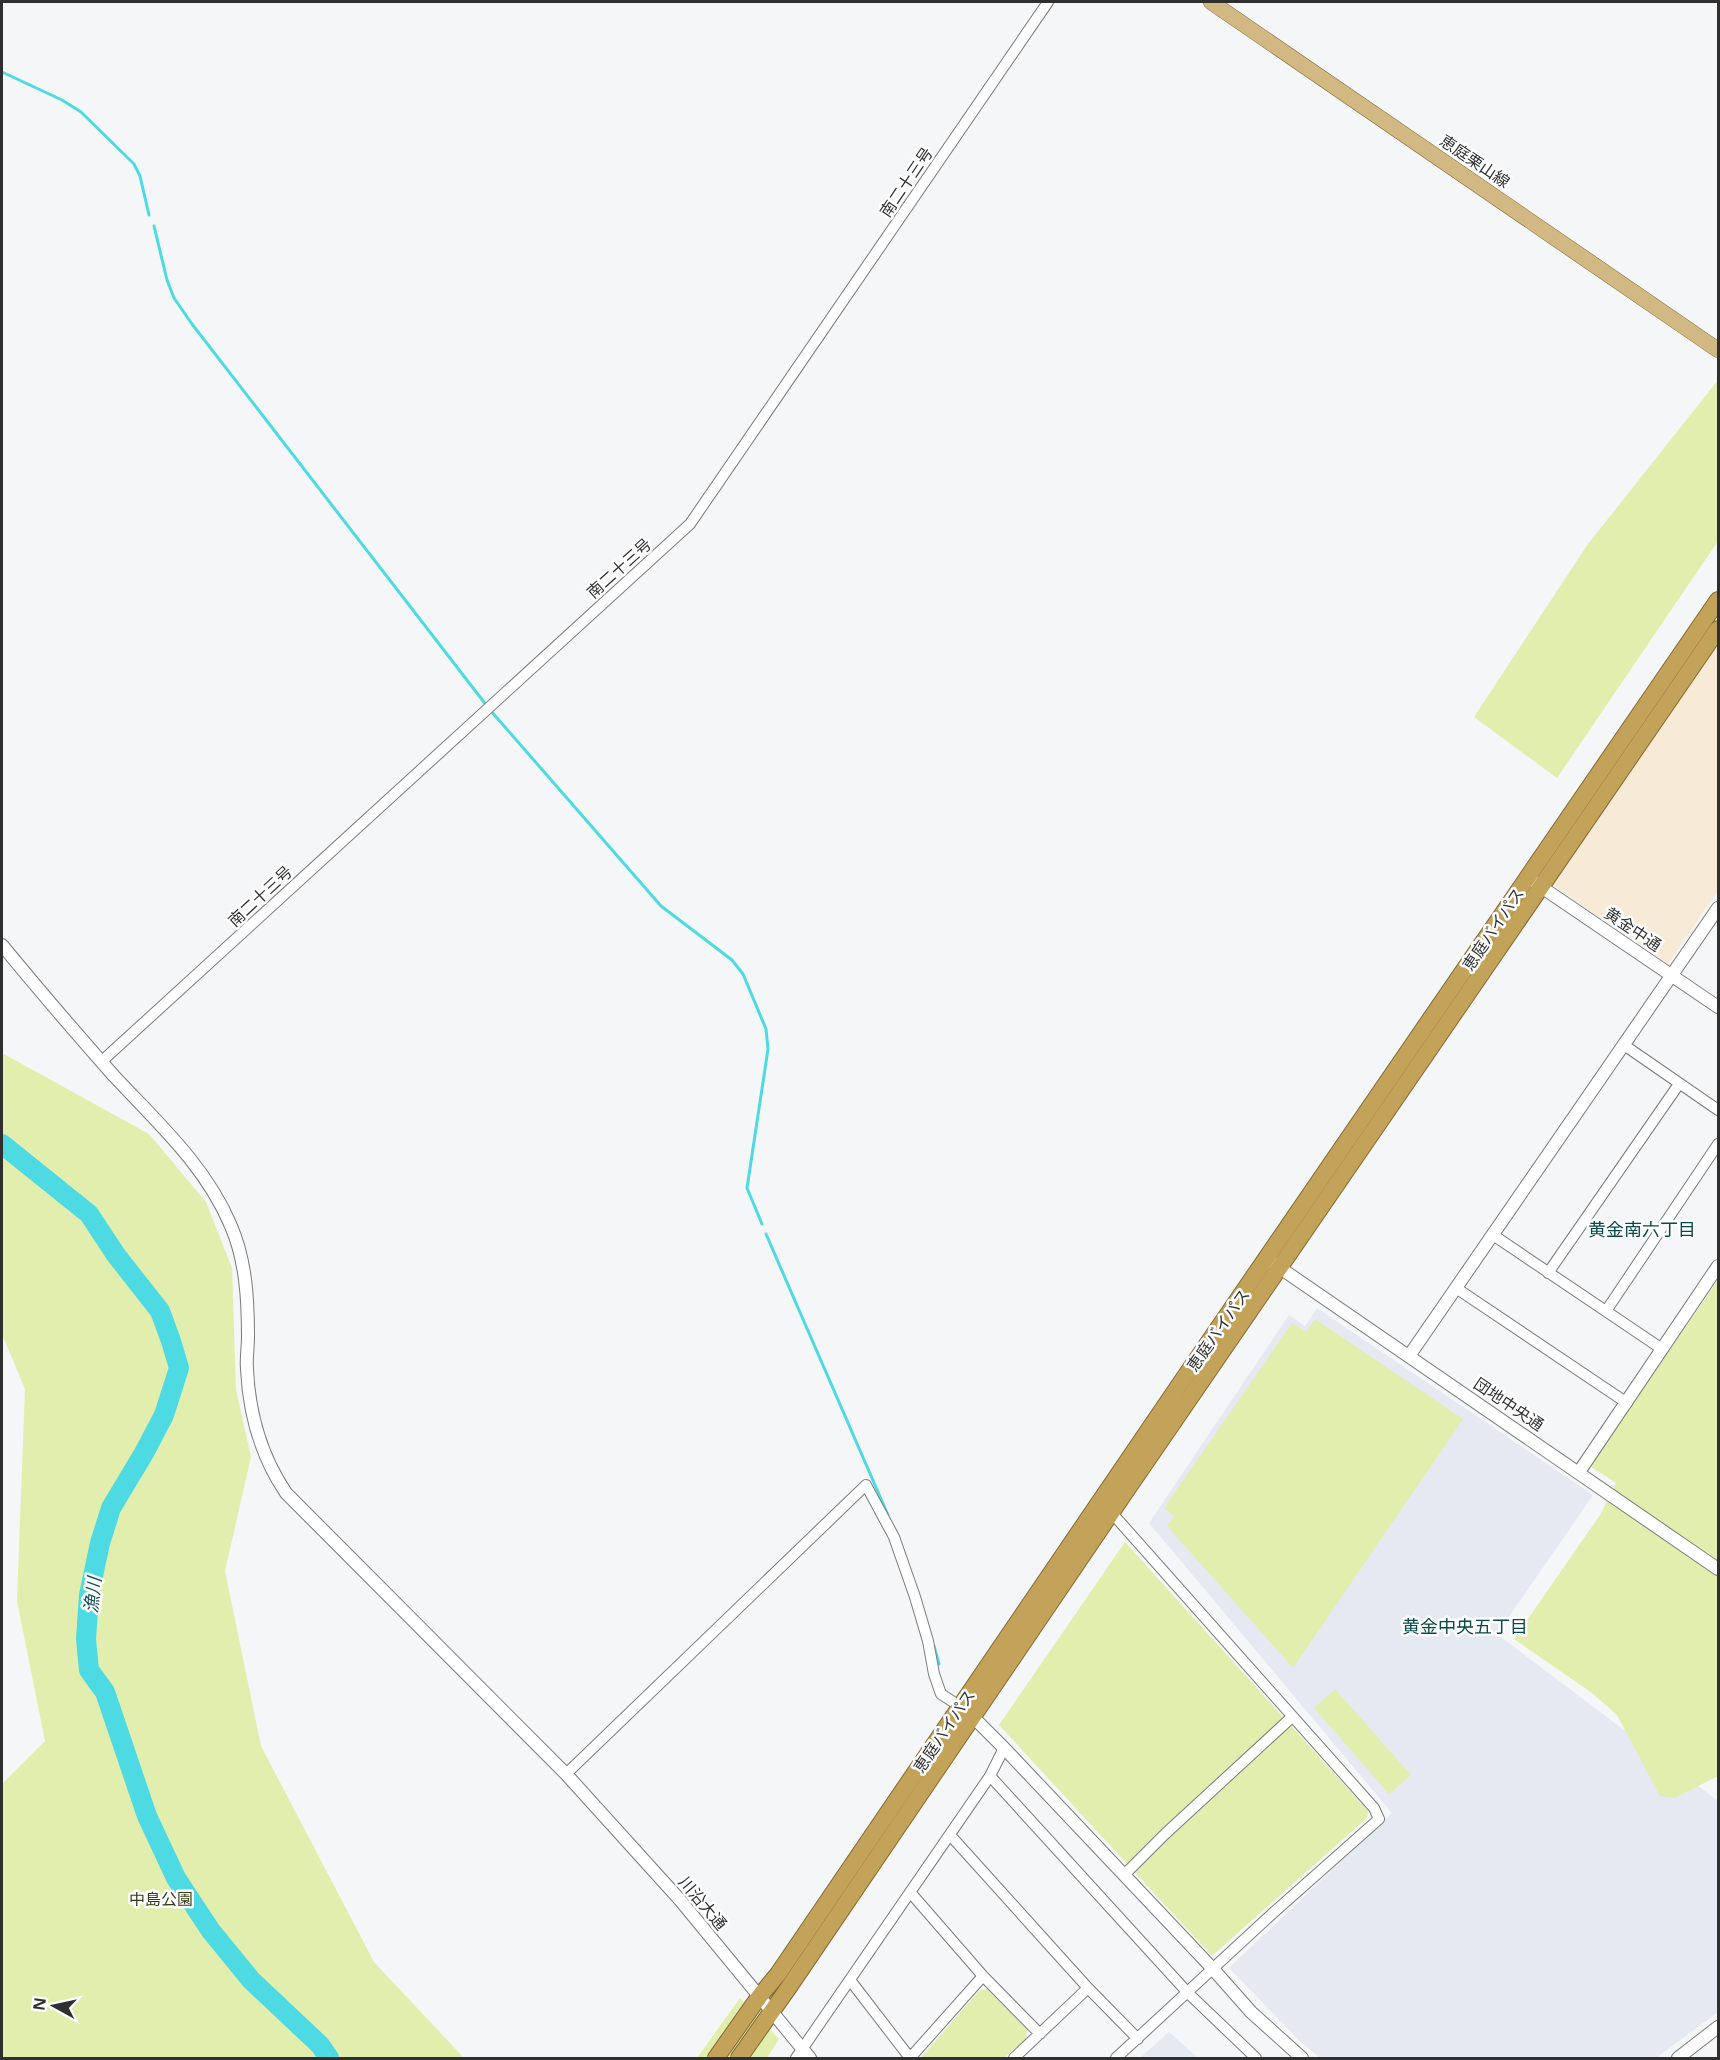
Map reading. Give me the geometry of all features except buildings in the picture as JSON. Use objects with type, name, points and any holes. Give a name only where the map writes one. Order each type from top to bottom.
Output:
[{"type":"highway","name":"恵庭バイパス","points":[[739,2058],[772,2012],[967,1712],[1534,882],[1719,600]]},
{"type":"highway","name":"恵庭バイパス","points":[[1534,882],[1719,629]]},
{"type":"highway","name":"恵庭バイパス","points":[[716,2058],[1111,1512],[1274,1263]]},
{"type":"main road","name":"恵庭栗山線","points":[[1211,2],[1719,350]]},
{"type":"street","name":"南二十三号","points":[[102,1061],[690,524],[1048,2]]},
{"type":"street","name":"黄金中通","points":[[1534,882],[1719,1007]]},
{"type":"street","points":[[1409,1356],[1672,975],[1717,914]]},
{"type":"street","name":"川沿大通","points":[[2,945],[62,1018],[201,1172],[217,1197],[231,1226],[241,1255],[246,1287],[248,1339],[246,1368],[255,1426],[266,1458],[279,1482],[296,1505],[566,1774],[680,1900],[772,2012],[803,2055]]},
{"type":"street","points":[[1624,1046],[1719,1110]]},
{"type":"street","points":[[1548,1273],[1679,1084]]},
{"type":"street","points":[[1606,1311],[1719,1144]]},
{"type":"street","points":[[1493,1235],[1662,1349]]},
{"type":"street","name":"団地中央通","points":[[1274,1263],[1719,1569]]},
{"type":"street","points":[[1579,1472],[1719,1266]]},
{"type":"street","points":[[1456,1288],[1627,1403]]},
{"type":"street","points":[[566,1774],[866,1485],[894,1537],[928,1641],[934,1674],[941,1694],[967,1712],[1004,1748],[1251,2012],[1302,2058]]},
{"type":"street","points":[[1111,1512],[1374,1808],[1378,1820],[1116,2058]]},
{"type":"street","points":[[1124,1875],[1292,1717]]},
{"type":"street","points":[[803,2055],[850,1980],[990,1776],[1004,1748]]},
{"type":"street","points":[[990,1776],[1188,1993],[1256,2058]]},
{"type":"street","points":[[950,1835],[1088,1988],[1138,2039]]},
{"type":"street","points":[[910,1892],[983,1976],[1040,2034]]},
{"type":"street","points":[[850,1980],[910,2058],[983,1976]]},
{"type":"street","points":[[1014,2058],[1088,1988]]},
{"type":"street","points":[[1678,2058],[1719,2027]]},
{"type":"shaded area","points":[[1718,643],[1718,890],[1668,964],[1553,885]]},
{"type":"shaded area","points":[[1317,1308],[1593,1495],[1497,1634],[1718,1801],[1718,2012],[1656,2058],[1320,2058],[1299,2040],[1229,1968],[1392,1813],[1149,1523],[1289,1315],[1305,1326]]},
{"type":"shaded area","points":[[1169,2032],[1198,2058],[1140,2058]]},
{"type":"green space","points":[[1718,380],[1718,541],[1557,778],[1474,717],[1588,544]]},
{"type":"green space","name":"中島公園","points":[[2,1053],[149,1134],[206,1202],[232,1268],[236,1390],[251,1457],[225,1571],[261,1746],[374,1962],[464,2058],[4,2058],[2,2055],[2,1784],[45,1741],[17,1601],[25,1389],[2,1334]]},
{"type":"green space","points":[[1718,1280],[1718,1776],[1675,1798],[1660,1796],[1617,1715],[1592,1693],[1514,1639],[1600,1515],[1616,1483],[1590,1466]]},
{"type":"green space","points":[[1315,1319],[1463,1419],[1293,1668],[1167,1526],[1174,1516],[1164,1508],[1292,1323],[1306,1332]]},
{"type":"green space","points":[[1125,1542],[1368,1811],[1367,1818],[1212,1956],[999,1725]]},
{"type":"green space","points":[[1335,1689],[1411,1775],[1389,1794],[1314,1708]]},
{"type":"green space","points":[[987,1989],[1027,2030],[1026,2039],[1004,2058],[922,2058],[980,1990]]},
{"type":"green space","points":[[740,1998],[779,2039],[767,2058],[697,2058]]},
{"type":"waterway","points":[[2,72],[62,100],[81,112],[134,164],[140,176],[149,215]]},
{"type":"waterway","points":[[154,226],[167,280],[174,298],[192,324],[487,706]]},
{"type":"waterway","points":[[491,711],[661,906],[732,960],[743,974],[766,1029],[768,1049],[747,1188],[762,1224]]},
{"type":"waterway","name":"漁川","points":[[2,1144],[89,1214],[116,1255],[160,1311],[179,1368],[164,1415],[111,1508],[100,1543],[89,1595],[86,1639],[89,1670],[105,1692],[147,1816],[176,1878],[211,1931],[251,1980],[320,2045],[329,2058]]},
{"type":"waterway","points":[[766,1234],[888,1515]]},
{"type":"waterway","points":[[934,1646],[939,1664]]},
{"type":"district","name":"黄金南六丁目","points":[[1642,1229]]},
{"type":"district","name":"黄金中央五丁目","points":[[1465,1626]]}]
